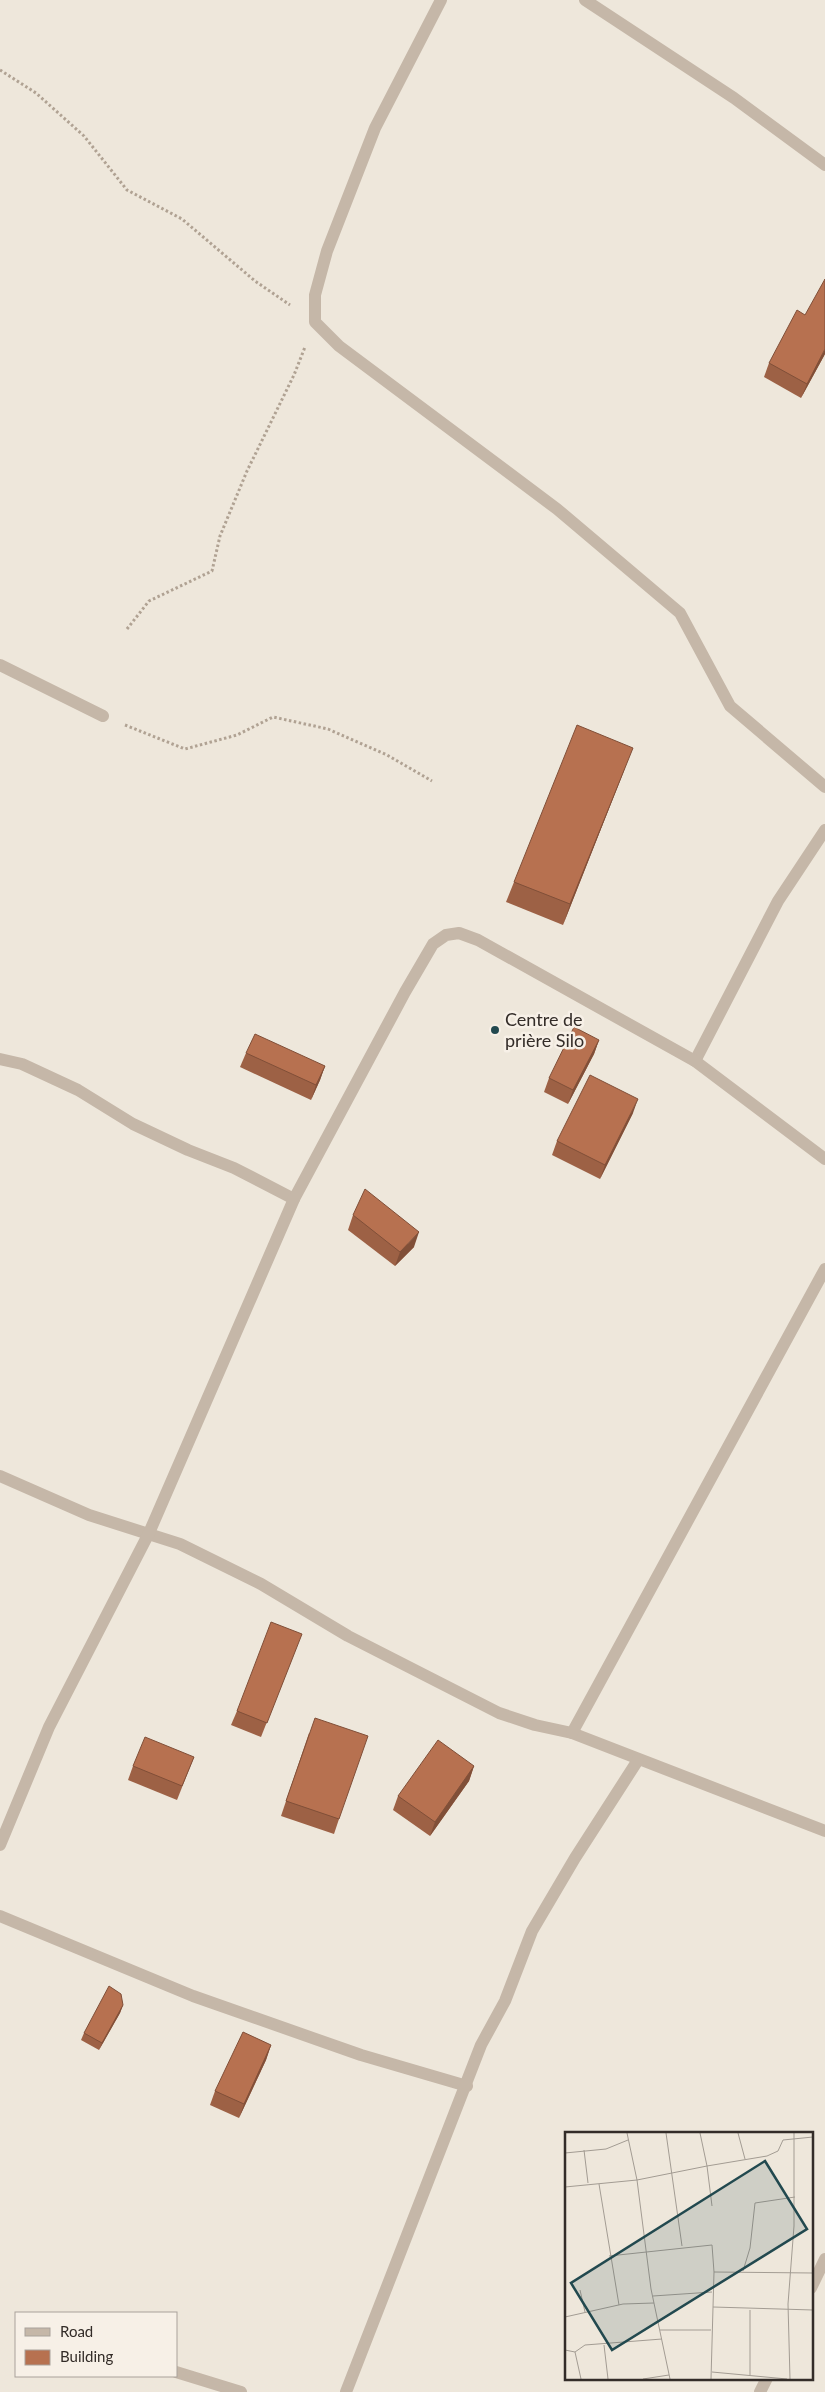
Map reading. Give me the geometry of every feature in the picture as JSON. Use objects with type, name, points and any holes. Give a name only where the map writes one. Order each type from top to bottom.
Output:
[{"type":"street","points":[[441,0],[375,128],[326,252],[316,295],[315,322],[339,346],[557,509],[680,613],[730,706],[825,787]]},
{"type":"street","points":[[585,0],[734,98],[825,165]]},
{"type":"street","points":[[0,665],[103,716]]},
{"type":"street","points":[[695,1061],[778,901],[825,830]]},
{"type":"street","points":[[0,1845],[49,1726],[148,1533],[294,1199],[405,992],[433,944],[446,934],[459,933],[478,940],[695,1061],[825,1159]]},
{"type":"street","points":[[0,1059],[22,1064],[78,1090],[133,1124],[188,1150],[234,1168],[294,1199]]},
{"type":"street","points":[[572,1733],[825,1269]]},
{"type":"street","points":[[0,1476],[89,1515],[180,1544],[261,1584],[348,1636],[499,1713],[535,1725],[572,1733],[825,1831]]},
{"type":"street","points":[[346,2392],[467,2086],[481,2045],[505,2001],[532,1931],[574,1858],[638,1760]]},
{"type":"street","points":[[0,1916],[193,1996],[361,2055],[467,2086]]},
{"type":"street","points":[[812,2286],[825,2259]]},
{"type":"street","points":[[178,2373],[241,2392]]},
{"type":"street","points":[[760,2392],[766,2380]]},
{"type":"path","points":[[0,71],[36,93],[84,136],[127,190],[182,219],[255,281],[315,322],[294,375],[247,471],[220,536],[212,571],[149,602],[127,629]]},
{"type":"path","points":[[103,716],[185,749],[237,734],[273,717],[328,729],[387,755],[432,781]]},
{"type":"building","points":[[825,279],[825,349],[807,384],[769,363],[797,310],[805,315]]},
{"type":"building","points":[[577,725],[633,748],[570,904],[514,882]]},
{"type":"building","points":[[574,1027],[599,1040],[573,1090],[549,1078]]},
{"type":"building","points":[[255,1034],[325,1066],[316,1085],[246,1053]]},
{"type":"building","points":[[590,1075],[638,1099],[605,1165],[557,1141]]},
{"type":"building","points":[[365,1189],[419,1232],[400,1252],[353,1215]]},
{"type":"building","points":[[271,1622],[302,1634],[267,1723],[237,1711]]},
{"type":"building","points":[[315,1718],[368,1736],[339,1819],[286,1801]]},
{"type":"building","points":[[145,1737],[194,1757],[182,1786],[133,1766]]},
{"type":"building","points":[[438,1740],[474,1766],[435,1822],[398,1796]]},
{"type":"building","points":[[109,1986],[121,1994],[123,2005],[102,2043],[84,2033]]},
{"type":"building","points":[[243,2032],[271,2045],[244,2104],[215,2091]]},
{"type":"place","name":"Centre de prière Silo","points":[[495,1030]]}]
